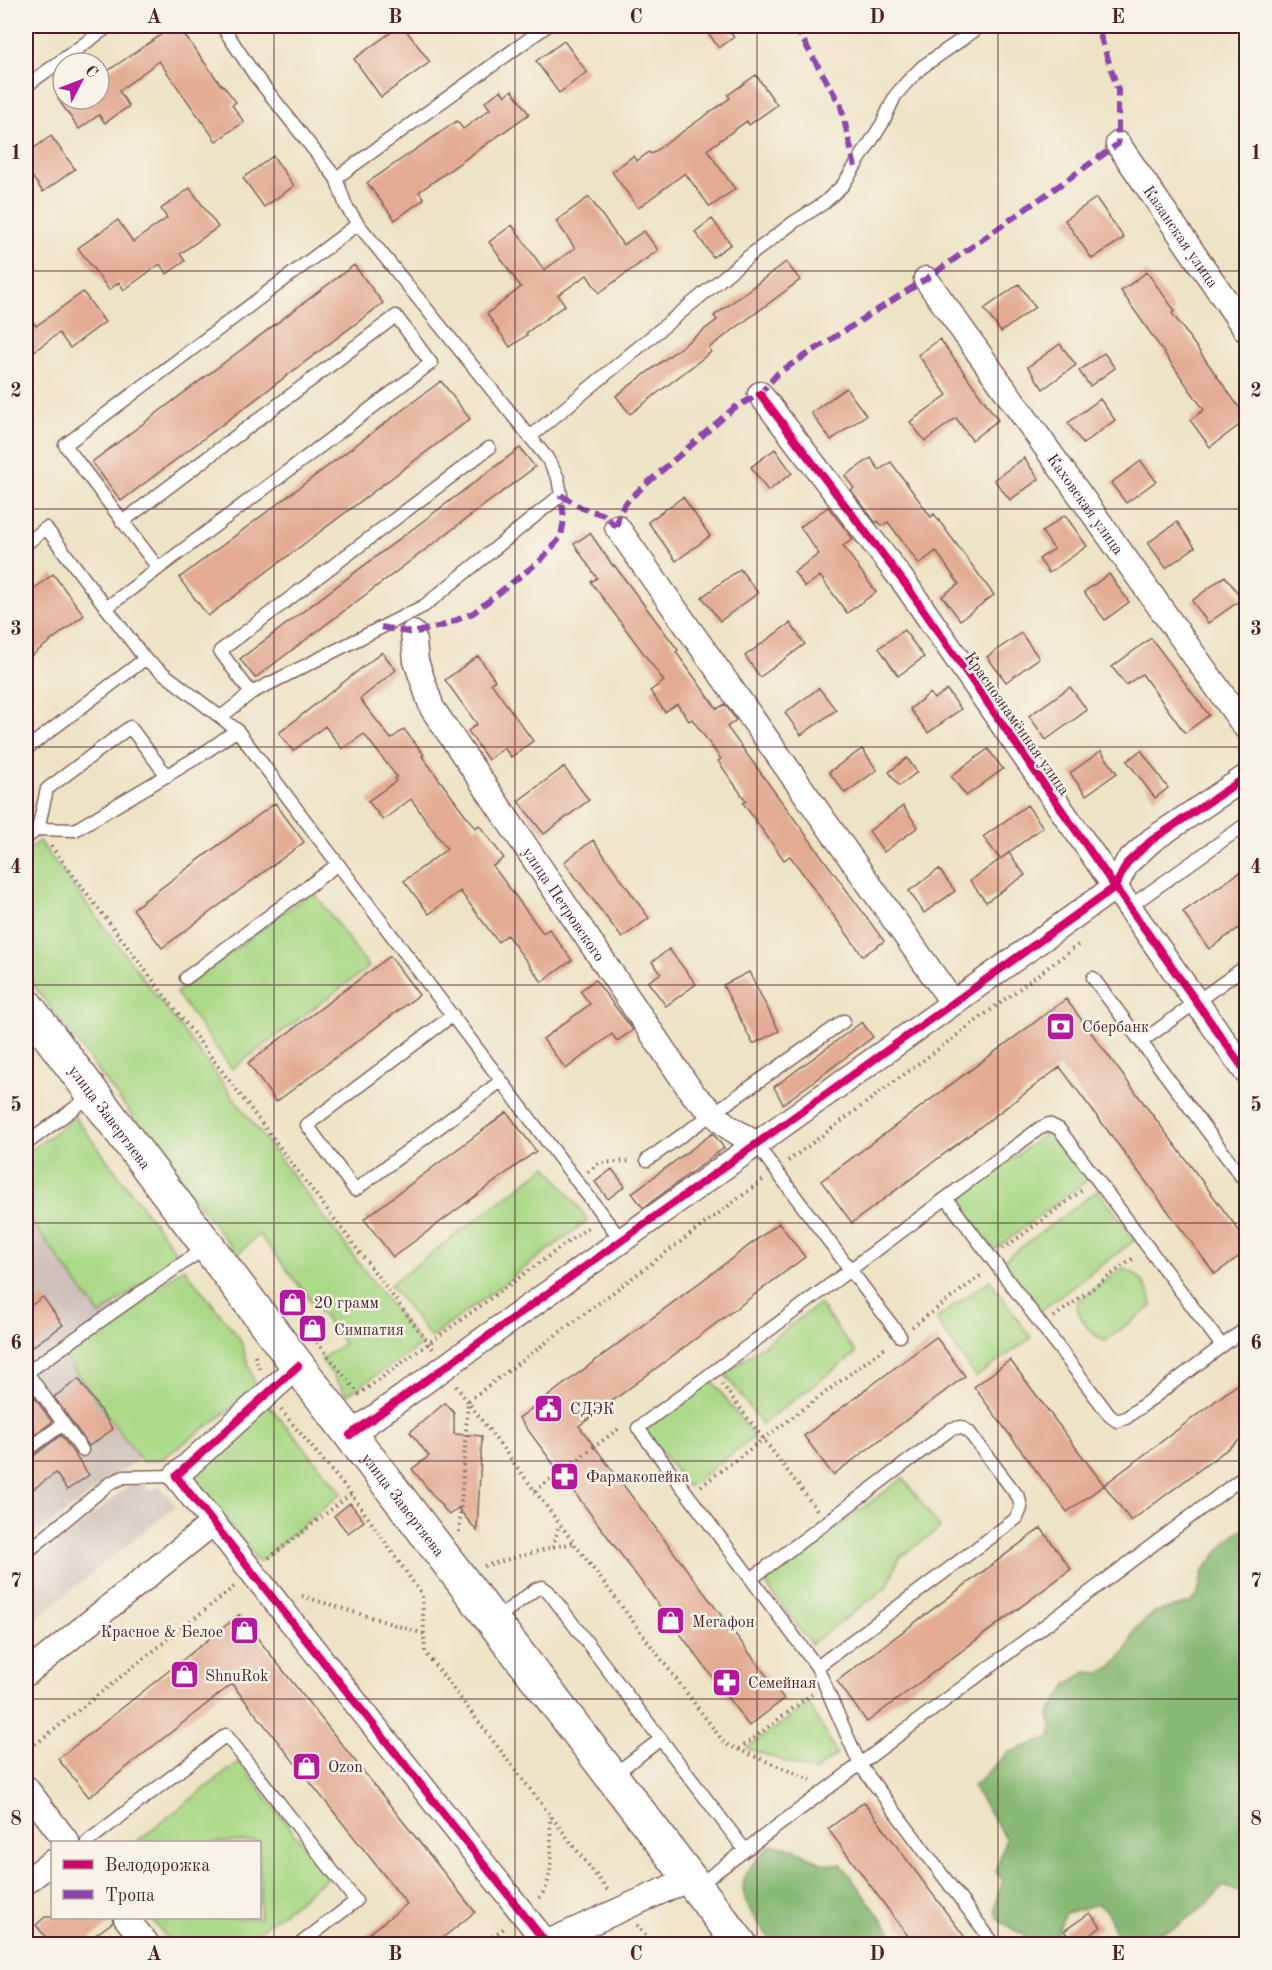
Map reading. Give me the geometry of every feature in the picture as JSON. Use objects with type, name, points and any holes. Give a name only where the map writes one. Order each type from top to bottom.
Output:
[{"type":"main road","name":"улица Завертяева","points":[[26,1005],[350,1436],[740,1944]]},
{"type":"street","name":"Казанская улица","points":[[1118,144],[1246,330]]},
{"type":"street","name":"Каховская улица","points":[[926,279],[1246,728]]},
{"type":"street","name":"Краснознамённая улица","points":[[760,394],[906,585],[1114,887],[1246,1072]]},
{"type":"street","points":[[617,527],[953,1003]]},
{"type":"street","name":"улица Петровского","points":[[413,633],[416,662],[432,708],[693,1094],[727,1126],[756,1144]]},
{"type":"street","points":[[350,1436],[1114,887],[1127,863],[1152,840],[1246,777]]},
{"type":"street","points":[[298,1366],[176,1476],[546,1944],[623,1909],[692,1883]]},
{"type":"street","points":[[26,1674],[213,1523]]},
{"type":"street","points":[[26,1788],[66,1841]]},
{"type":"street","points":[[26,1882],[51,1863]]},
{"type":"street","points":[[128,1919],[147,1944]]},
{"type":"lane","points":[[26,86],[109,26]]},
{"type":"lane","points":[[220,717],[251,693],[424,606],[561,495],[558,478],[547,458],[358,224],[346,206],[336,178],[254,74],[222,26]]},
{"type":"lane","points":[[336,178],[548,26]]},
{"type":"lane","points":[[530,437],[748,257],[794,222],[824,203],[837,191],[855,167],[882,124],[895,96],[906,83],[922,67],[981,26]]},
{"type":"lane","points":[[158,568],[65,445],[358,224]]},
{"type":"lane","points":[[106,608],[431,363],[396,316],[122,522]]},
{"type":"lane","points":[[251,693],[220,651],[489,448]]},
{"type":"lane","points":[[26,544],[46,528],[145,659],[237,730],[622,1241]]},
{"type":"lane","points":[[26,749],[145,659]]},
{"type":"lane","points":[[38,829],[47,789],[130,727],[167,776]]},
{"type":"lane","points":[[26,838],[38,829],[75,830],[167,776],[237,730]]},
{"type":"lane","points":[[1129,907],[1246,824]]},
{"type":"lane","points":[[186,978],[338,864]]},
{"type":"lane","points":[[1141,1042],[1246,966]]},
{"type":"lane","points":[[1093,978],[1246,1183]]},
{"type":"lane","points":[[453,1016],[307,1125],[355,1190],[501,1081]]},
{"type":"lane","points":[[647,1160],[844,1021]]},
{"type":"lane","points":[[26,1144],[93,1094]]},
{"type":"lane","points":[[994,1944],[860,1765],[817,1667],[638,1428],[1040,1128],[1049,1124],[1059,1129],[1222,1346]]},
{"type":"lane","points":[[756,1144],[900,1336]]},
{"type":"lane","points":[[946,1198],[1110,1416],[1117,1420],[1126,1418],[1246,1328]]},
{"type":"lane","points":[[82,1450],[26,1372],[207,1246]]},
{"type":"lane","points":[[26,1451],[63,1424]]},
{"type":"lane","points":[[751,1579],[951,1429],[961,1426],[969,1432],[1018,1498],[1021,1508],[1017,1518],[817,1667]]},
{"type":"lane","points":[[692,1883],[745,1850],[1246,1475]]},
{"type":"lane","points":[[26,1553],[110,1484],[124,1477],[176,1476]]},
{"type":"lane","points":[[492,1622],[536,1589],[542,1587],[548,1591],[745,1850]]},
{"type":"lane","points":[[88,1841],[226,1735],[356,1901],[300,1944]]},
{"type":"lane","points":[[610,1777],[661,1739]]},
{"type":"path","points":[[38,829],[429,1343],[444,1369],[725,1744],[829,1788]]},
{"type":"path","points":[[465,1541],[458,1533],[468,1401],[1081,942]]},
{"type":"path","points":[[577,1180],[599,1163],[647,1160]]},
{"type":"path","points":[[688,1495],[900,1336],[1097,1179]]},
{"type":"path","points":[[359,1394],[592,1224]]},
{"type":"path","points":[[1042,1326],[1147,1247]]},
{"type":"path","points":[[714,1372],[826,1522]]},
{"type":"path","points":[[267,1394],[351,1494],[422,1595],[425,1652],[623,1909],[653,1944]]},
{"type":"path","points":[[535,1491],[631,1419],[638,1428]]},
{"type":"path","points":[[26,1752],[351,1494]]},
{"type":"path","points":[[554,1547],[559,1523]]},
{"type":"path","points":[[478,1558],[484,1566],[574,1543]]},
{"type":"path","points":[[299,1595],[424,1634]]},
{"type":"path","points":[[738,1749],[825,1685]]},
{"type":"shaded area","points":[[26,1177],[194,1418],[26,1541]]},
{"type":"shaded area","points":[[139,1478],[150,1492],[160,1485],[176,1506],[26,1626],[26,1569]]},
{"type":"green space","points":[[39,841],[421,1345],[347,1395],[321,1359],[344,1343],[259,1234],[237,1255],[26,975],[26,851]]},
{"type":"green space","points":[[313,891],[369,967],[232,1069],[176,993]]},
{"type":"green space","points":[[75,1117],[179,1256],[100,1315],[26,1214],[26,1154]]},
{"type":"green space","points":[[1052,1129],[1089,1179],[994,1250],[957,1200]]},
{"type":"green space","points":[[547,1166],[588,1220],[431,1338],[390,1285]]},
{"type":"green space","points":[[1098,1190],[1135,1240],[1040,1311],[1003,1261]]},
{"type":"green space","points":[[184,1268],[240,1339],[257,1390],[162,1459],[142,1462],[64,1356]]},
{"type":"green space","points":[[1123,1268],[1135,1274],[1144,1283],[1152,1306],[1105,1341],[1086,1326],[1076,1303]]},
{"type":"green space","points":[[990,1280],[1031,1338],[976,1377],[936,1319]]},
{"type":"green space","points":[[819,1304],[856,1353],[762,1424],[725,1374]]},
{"type":"green space","points":[[711,1379],[754,1437],[688,1487],[644,1429]]},
{"type":"green space","points":[[267,1403],[342,1493],[259,1562],[184,1472]]},
{"type":"green space","points":[[903,1478],[940,1528],[899,1558],[887,1587],[811,1644],[764,1582]]},
{"type":"green space","points":[[1246,1530],[1246,1882],[1238,1892],[1224,1885],[1208,1904],[1174,1928],[1160,1932],[1140,1944],[1126,1944],[1115,1934],[1107,1911],[1098,1904],[1065,1913],[1057,1934],[1062,1944],[1025,1944],[1024,1935],[1005,1925],[996,1915],[996,1902],[1003,1881],[996,1872],[1006,1838],[973,1787],[1007,1753],[1051,1737],[1052,1726],[1049,1715],[1067,1684],[1087,1672],[1100,1673],[1111,1668],[1126,1651],[1135,1629],[1155,1612],[1190,1603],[1198,1594],[1203,1571],[1229,1539],[1239,1531]]},
{"type":"green space","points":[[809,1704],[837,1754],[814,1772],[747,1748]]},
{"type":"green space","points":[[239,1762],[328,1877],[242,1944],[172,1944],[152,1919],[261,1919],[261,1841],[137,1841]]},
{"type":"green space","points":[[771,1845],[793,1848],[821,1863],[841,1864],[900,1944],[774,1944],[751,1912],[746,1902],[743,1883],[751,1866]]},
{"type":"building","points":[[174,26],[178,26],[236,102],[232,105],[244,122],[216,141],[159,61],[119,91],[129,106],[105,123],[99,115],[79,129],[66,111],[111,111],[111,69]]},
{"type":"building","points":[[403,26],[430,62],[381,97],[354,59]]},
{"type":"building","points":[[718,26],[725,26],[734,37],[719,48],[708,33]]},
{"type":"building","points":[[564,41],[587,72],[559,93],[536,61]]},
{"type":"building","points":[[756,75],[777,105],[749,125],[747,121],[707,150],[735,189],[710,207],[685,173],[638,208],[612,172],[633,156],[637,161],[649,152],[651,154],[730,98],[728,95]]},
{"type":"building","points":[[501,90],[505,96],[512,90],[529,114],[419,192],[424,199],[395,220],[367,183],[457,121],[463,129],[490,109],[485,102]]},
{"type":"building","points":[[51,136],[75,169],[43,192],[26,168],[26,154]]},
{"type":"building","points":[[273,156],[294,186],[264,207],[243,178]]},
{"type":"building","points":[[190,188],[218,227],[180,254],[185,261],[167,274],[160,264],[124,290],[119,282],[109,290],[78,248],[118,220],[133,242],[167,218],[161,209]]},
{"type":"building","points":[[589,197],[623,245],[644,231],[658,250],[599,293],[587,275],[558,295],[565,305],[510,347],[487,314],[521,287],[489,242],[512,225],[544,270],[575,248],[556,221]]},
{"type":"building","points":[[1096,198],[1124,238],[1092,259],[1065,220]]},
{"type":"building","points":[[712,219],[731,244],[713,257],[695,232]]},
{"type":"building","points":[[786,262],[800,280],[709,348],[711,352],[630,414],[616,396],[717,320],[714,316]]},
{"type":"building","points":[[354,265],[383,303],[121,501],[92,462]]},
{"type":"building","points":[[1147,272],[1175,311],[1172,313],[1246,417],[1246,420],[1210,447],[1190,420],[1204,410],[1121,291]]},
{"type":"building","points":[[1019,284],[1035,307],[1001,332],[984,309]]},
{"type":"building","points":[[83,292],[105,322],[70,348],[59,333],[26,357],[26,312],[36,326]]},
{"type":"building","points":[[940,339],[998,420],[972,440],[956,418],[925,441],[910,422],[947,395],[918,355]]},
{"type":"building","points":[[1060,344],[1076,365],[1043,389],[1028,367]]},
{"type":"building","points":[[1104,353],[1115,368],[1090,386],[1079,371]]},
{"type":"building","points":[[441,381],[470,419],[208,616],[179,578]]},
{"type":"building","points":[[846,388],[866,415],[831,440],[811,413]]},
{"type":"building","points":[[1100,399],[1115,420],[1083,444],[1068,423]]},
{"type":"building","points":[[520,448],[535,467],[255,678],[240,659]]},
{"type":"building","points":[[775,449],[792,473],[768,491],[751,467]]},
{"type":"building","points":[[871,458],[879,470],[891,462],[931,517],[934,514],[994,595],[960,620],[942,596],[959,584],[936,551],[919,564],[888,522],[882,526],[878,521],[876,523],[851,490],[854,488],[845,476]]},
{"type":"building","points":[[1024,458],[1039,479],[1010,500],[994,480]]},
{"type":"building","points":[[1141,461],[1156,481],[1126,503],[1111,483]]},
{"type":"building","points":[[683,497],[710,536],[676,561],[648,522]]},
{"type":"building","points":[[828,507],[853,539],[843,546],[876,592],[847,613],[820,576],[805,587],[794,572],[819,554],[800,527]]},
{"type":"building","points":[[1065,515],[1087,546],[1049,573],[1039,559],[1054,549],[1042,532]]},
{"type":"building","points":[[1177,522],[1195,547],[1166,568],[1148,543]]},
{"type":"building","points":[[590,533],[678,650],[676,652],[717,709],[725,704],[736,720],[727,727],[884,941],[863,956],[790,856],[784,860],[743,803],[746,801],[718,761],[721,759],[692,719],[689,721],[677,704],[665,712],[650,691],[664,681],[591,582],[597,578],[574,544]]},
{"type":"building","points":[[740,569],[758,593],[720,621],[702,597]]},
{"type":"building","points":[[53,574],[84,615],[26,660],[26,595]]},
{"type":"building","points":[[1109,574],[1129,602],[1105,620],[1084,592]]},
{"type":"building","points":[[1225,576],[1242,599],[1208,623],[1192,601]]},
{"type":"building","points":[[790,623],[805,644],[760,677],[745,656]]},
{"type":"building","points":[[904,630],[924,657],[898,676],[879,648]]},
{"type":"building","points":[[1021,633],[1039,658],[1006,682],[987,657]]},
{"type":"building","points":[[1151,638],[1209,715],[1185,733],[1142,674],[1126,685],[1112,667]]},
{"type":"building","points":[[382,652],[396,670],[360,699],[391,739],[404,729],[475,828],[479,825],[504,858],[493,866],[543,933],[549,929],[572,960],[542,982],[507,935],[498,942],[460,891],[429,914],[404,881],[447,849],[411,799],[383,820],[368,801],[396,781],[397,777],[364,734],[342,749],[325,726],[293,751],[279,733]]},
{"type":"building","points":[[478,656],[495,680],[491,683],[533,741],[511,757],[504,748],[488,760],[468,731],[477,724],[445,680]]},
{"type":"building","points":[[1070,687],[1087,710],[1046,740],[1029,716]]},
{"type":"building","points":[[819,688],[836,710],[801,735],[785,713]]},
{"type":"building","points":[[947,690],[961,709],[928,733],[910,709],[930,693],[934,699]]},
{"type":"building","points":[[862,749],[877,770],[845,793],[829,772]]},
{"type":"building","points":[[988,749],[1003,769],[966,796],[951,776]]},
{"type":"building","points":[[1141,750],[1168,788],[1155,798],[1127,761]]},
{"type":"building","points":[[1101,751],[1117,773],[1086,795],[1070,773]]},
{"type":"building","points":[[907,758],[917,772],[899,786],[889,772]]},
{"type":"building","points":[[564,767],[589,800],[544,834],[518,801]]},
{"type":"building","points":[[275,803],[304,842],[162,948],[133,909]]},
{"type":"building","points":[[1027,805],[1043,827],[1000,859],[983,837]]},
{"type":"building","points":[[903,806],[918,827],[884,852],[869,831]]},
{"type":"building","points":[[593,840],[649,918],[622,938],[564,862]]},
{"type":"building","points":[[1009,853],[1025,875],[986,902],[970,881]]},
{"type":"building","points":[[1246,868],[1246,923],[1209,949],[1183,912]]},
{"type":"building","points":[[939,869],[955,891],[924,913],[909,891]]},
{"type":"building","points":[[669,949],[696,984],[666,1006],[648,982],[661,973],[652,962]]},
{"type":"building","points":[[390,956],[419,995],[276,1102],[248,1063]]},
{"type":"building","points":[[749,972],[779,1031],[753,1044],[723,985]]},
{"type":"building","points":[[595,980],[633,1030],[617,1041],[612,1034],[566,1069],[543,1039],[590,1004],[580,991]]},
{"type":"building","points":[[1066,999],[1246,1240],[1246,1251],[1215,1274],[1060,1067],[852,1223],[821,1181]]},
{"type":"building","points":[[862,1022],[873,1037],[783,1104],[774,1087]]},
{"type":"building","points":[[507,1112],[536,1151],[393,1257],[364,1219]]},
{"type":"building","points":[[713,1133],[724,1148],[643,1208],[632,1193]]},
{"type":"building","points":[[612,1169],[625,1186],[608,1199],[595,1182]]},
{"type":"building","points":[[779,1223],[805,1257],[579,1426],[784,1699],[749,1726],[519,1418]]},
{"type":"building","points":[[43,1297],[63,1325],[26,1351],[26,1309]]},
{"type":"building","points":[[936,1337],[965,1376],[833,1475],[804,1436]]},
{"type":"building","points":[[1010,1360],[1104,1485],[1067,1512],[974,1387]]},
{"type":"building","points":[[1246,1378],[1246,1435],[1131,1521],[1104,1485]]},
{"type":"building","points":[[79,1379],[113,1429],[89,1446],[54,1397]]},
{"type":"building","points":[[26,1385],[52,1422],[26,1441]]},
{"type":"building","points":[[445,1403],[454,1413],[454,1434],[482,1436],[477,1531],[458,1508],[449,1515],[412,1469],[429,1456],[410,1432]]},
{"type":"building","points":[[61,1435],[89,1475],[67,1490],[56,1473],[26,1494],[26,1459],[31,1458]]},
{"type":"building","points":[[350,1503],[364,1521],[348,1533],[334,1516]]},
{"type":"building","points":[[1041,1528],[1071,1569],[867,1722],[837,1681]]},
{"type":"building","points":[[239,1615],[475,1912],[435,1944],[356,1944],[407,1904],[232,1684],[89,1797],[58,1759]]},
{"type":"building","points":[[864,1802],[970,1944],[914,1944],[828,1829]]},
{"type":"building","points":[[1090,1913],[1101,1927],[1078,1944],[1074,1944],[1064,1931]]},
{"type":"building","points":[[45,1917],[51,1917],[51,1919],[112,1919],[113,1922],[83,1944],[51,1944],[36,1925]]},
{"type":"marked path","points":[[795,26],[841,106],[855,167]]},
{"type":"marked path","points":[[617,527],[619,513],[629,499],[734,408],[760,394],[778,373],[926,279],[1118,144],[1118,90],[1097,26]]},
{"type":"marked path","points":[[561,495],[582,508],[604,515],[617,527]]},
{"type":"marked path","points":[[381,627],[413,633],[445,625],[473,613],[541,560],[561,537],[564,519],[561,495]]},
{"type":"cycle path","points":[[760,394],[906,585],[1246,1072]]},
{"type":"cycle path","points":[[350,1435],[1115,887],[1127,863],[1152,840],[1246,777]]},
{"type":"cycle path","points":[[298,1366],[176,1476],[547,1944]]},
{"type":"place","name":"Сбербанк","points":[[1061,1026]]},
{"type":"place","name":"20 грамм","points":[[293,1302]]},
{"type":"place","name":"Симпатия","points":[[313,1329]]},
{"type":"place","name":"СДЭК","points":[[549,1408]]},
{"type":"place","name":"Фармакопейка","points":[[565,1476]]},
{"type":"place","name":"Мегафон","points":[[671,1621]]},
{"type":"place","name":"Красное & Белое","points":[[244,1631]]},
{"type":"place","name":"ShnuRok","points":[[184,1675]]},
{"type":"place","name":"Семейная","points":[[727,1682]]},
{"type":"place","name":"Ozon","points":[[307,1766]]}]
